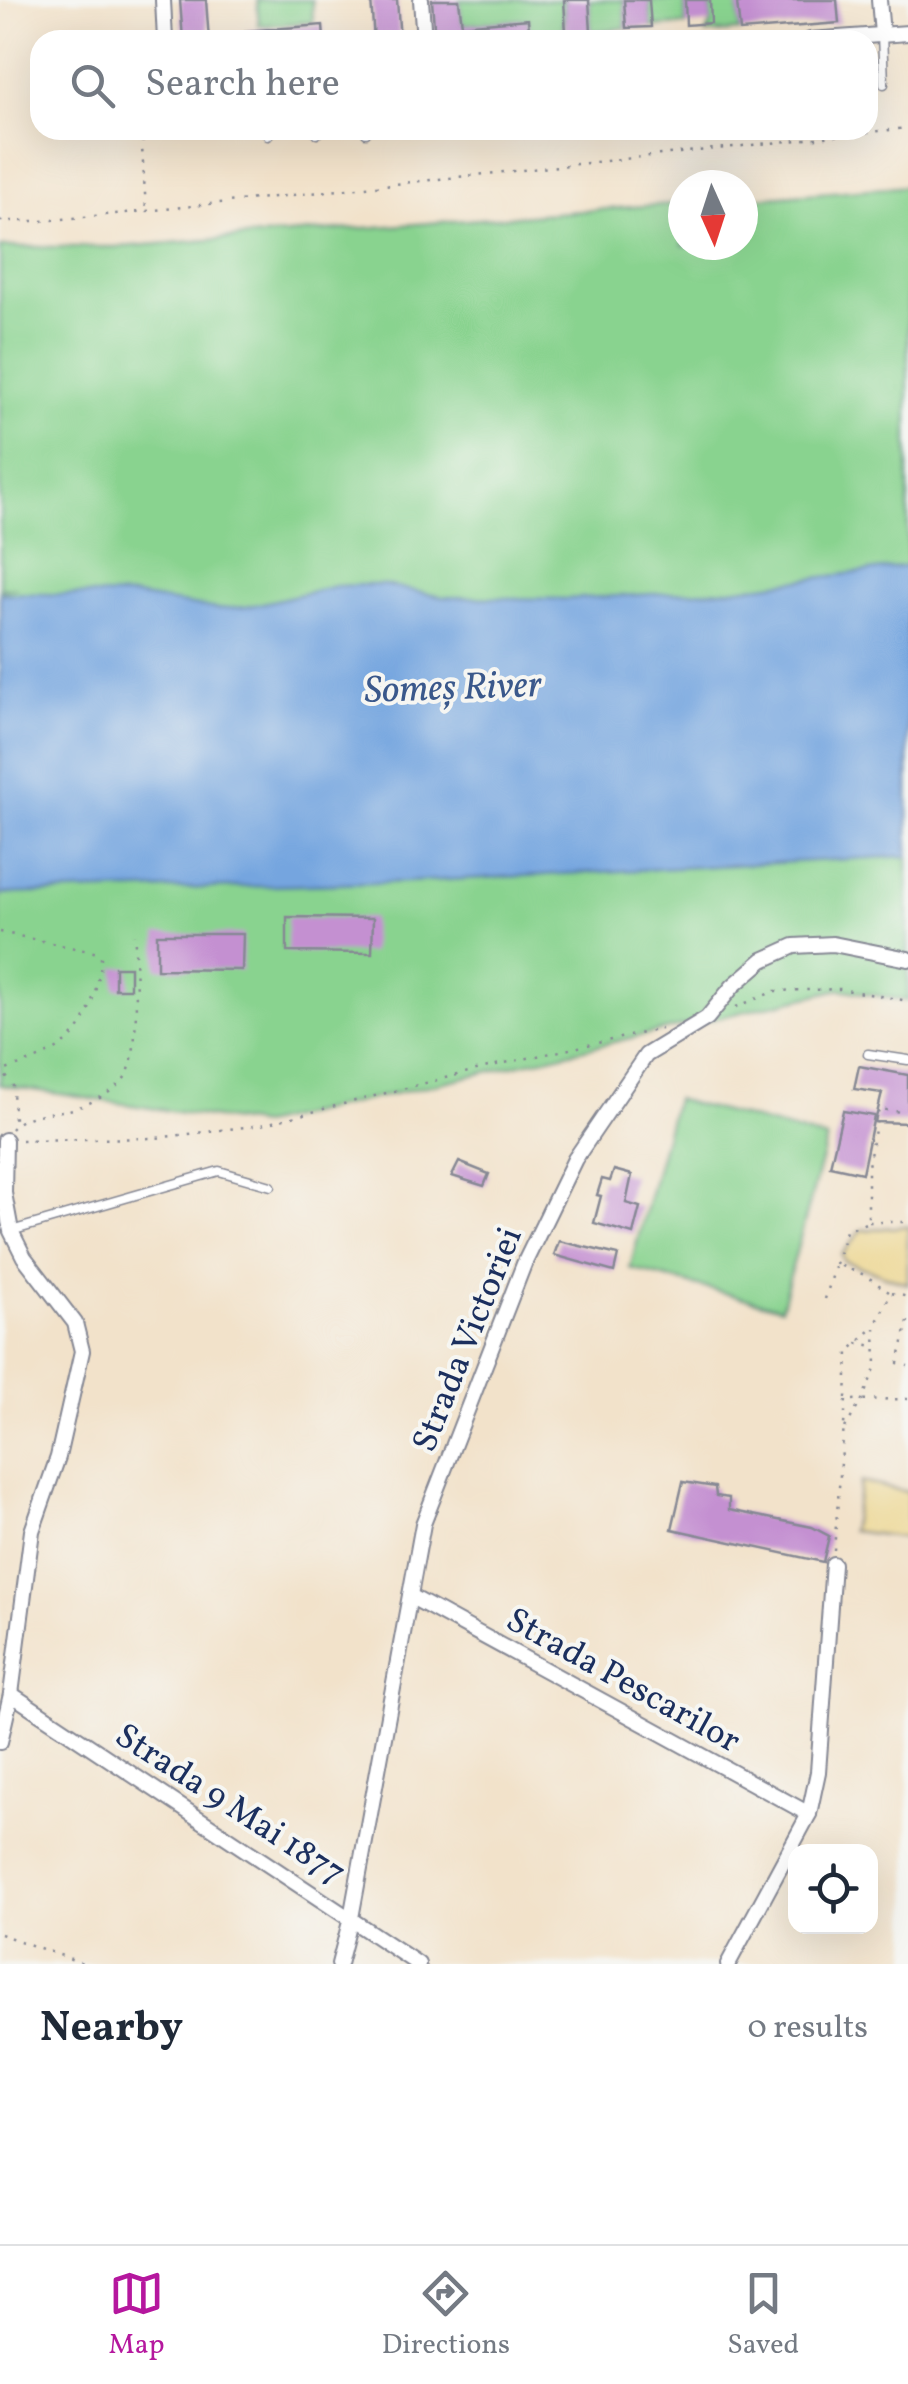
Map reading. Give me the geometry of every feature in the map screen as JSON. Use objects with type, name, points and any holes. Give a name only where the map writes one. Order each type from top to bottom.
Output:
[{"type":"street","points":[[163,0],[164,30]]},
{"type":"street","points":[[421,0],[423,30]]},
{"type":"street","points":[[879,0],[882,34]]},
{"type":"street","points":[[878,34],[908,33]]},
{"type":"street","name":"Strada Victoriei","points":[[339,1964],[351,1918],[423,1524],[524,1264],[575,1159],[646,1055],[708,1018],[733,986],[763,960],[794,946],[833,944],[908,959]]},
{"type":"street","points":[[0,1742],[32,1531],[58,1456],[82,1351],[75,1323],[24,1257],[11,1231],[4,1194],[5,1140]]},
{"type":"street","points":[[728,1964],[809,1814],[818,1772],[833,1564]]},
{"type":"street","name":"Strada Pescarilor","points":[[410,1596],[809,1814]]},
{"type":"street","name":"Strada 9 Mai 1877","points":[[8,1685],[418,1964]]},
{"type":"lane","points":[[882,34],[884,84]]},
{"type":"lane","points":[[868,1054],[908,1060]]},
{"type":"lane","points":[[11,1231],[219,1171],[271,1186]]},
{"type":"path","points":[[878,131],[908,128]]},
{"type":"path","points":[[143,140],[146,211]]},
{"type":"path","points":[[0,221],[146,211],[798,140]]},
{"type":"path","points":[[0,932],[102,958],[80,1030],[67,1044],[46,1055],[1,1069],[13,1086],[14,1125],[5,1140]]},
{"type":"path","points":[[14,1125],[78,1108],[126,1076],[134,1044],[135,934]]},
{"type":"path","points":[[708,1018],[775,991],[840,988],[908,1001]]},
{"type":"path","points":[[5,1140],[156,1138],[262,1125],[496,1065],[669,1027]]},
{"type":"path","points":[[868,1222],[868,1166],[879,1110],[908,1112]]},
{"type":"path","points":[[824,1299],[846,1231],[868,1222],[908,1222]]},
{"type":"path","points":[[836,1264],[866,1275],[890,1293],[908,1298]]},
{"type":"path","points":[[833,1564],[848,1352],[875,1326],[890,1293]]},
{"type":"path","points":[[908,1322],[898,1363],[908,1366]]},
{"type":"path","points":[[844,1428],[862,1400],[876,1366],[875,1326]]},
{"type":"path","points":[[857,1343],[876,1346]]},
{"type":"path","points":[[846,1400],[908,1399]]},
{"type":"path","points":[[0,1934],[84,1964]]},
{"type":"green space","points":[[257,0],[312,0],[313,22],[259,26]]},
{"type":"green space","points":[[459,0],[564,0],[563,30],[529,30],[528,19],[462,25]]},
{"type":"green space","points":[[589,0],[624,0],[626,28],[591,30]]},
{"type":"green space","points":[[649,0],[685,0],[686,25],[651,27]]},
{"type":"green space","points":[[710,0],[778,0],[738,3],[740,30],[708,30]]},
{"type":"green space","points":[[908,186],[908,1001],[840,989],[261,1125],[0,1085],[0,590],[17,588],[0,588],[0,247],[120,247],[668,204],[668,260],[758,260],[758,198]]},
{"type":"green space","points":[[675,1099],[827,1139],[781,1308],[630,1268]]},
{"type":"sand","points":[[908,1226],[908,1284],[844,1261],[841,1255],[862,1230]]},
{"type":"sand","points":[[861,1482],[908,1492],[908,1538],[851,1531]]},
{"type":"water","name":"Someș River","points":[[908,566],[908,856],[407,882],[0,894],[0,593],[135,596],[218,609],[246,607],[336,586],[362,585],[385,585],[442,597],[566,599],[723,590]]},
{"type":"building","points":[[180,0],[206,0],[208,30],[182,30]]},
{"type":"building","points":[[371,0],[397,0],[399,30],[373,30]]},
{"type":"building","points":[[432,0],[459,0],[462,25],[528,19],[529,30],[434,30]]},
{"type":"building","points":[[564,0],[589,0],[591,30],[566,30]]},
{"type":"building","points":[[624,0],[649,0],[651,27],[626,28]]},
{"type":"building","points":[[685,0],[710,0],[711,23],[686,25]]},
{"type":"building","points":[[837,0],[839,23],[740,30],[737,3]]},
{"type":"building","points":[[323,25],[323,30],[259,30]]},
{"type":"building","points":[[287,917],[373,918],[372,953],[287,952]]},
{"type":"building","points":[[157,934],[243,934],[242,970],[157,969]]},
{"type":"building","points":[[115,967],[130,967],[130,989],[115,989]]},
{"type":"building","points":[[859,1066],[908,1075],[908,1123],[875,1122],[882,1093],[854,1089]]},
{"type":"building","points":[[843,1111],[874,1116],[862,1173],[830,1166]]},
{"type":"building","points":[[459,1162],[489,1174],[484,1186],[452,1176]]},
{"type":"building","points":[[614,1170],[632,1175],[626,1203],[640,1207],[633,1234],[594,1223],[602,1179],[610,1181]]},
{"type":"building","points":[[559,1241],[618,1255],[614,1272],[554,1255]]},
{"type":"building","points":[[683,1482],[715,1487],[716,1496],[729,1498],[729,1510],[812,1527],[829,1536],[823,1562],[672,1529]]}]
